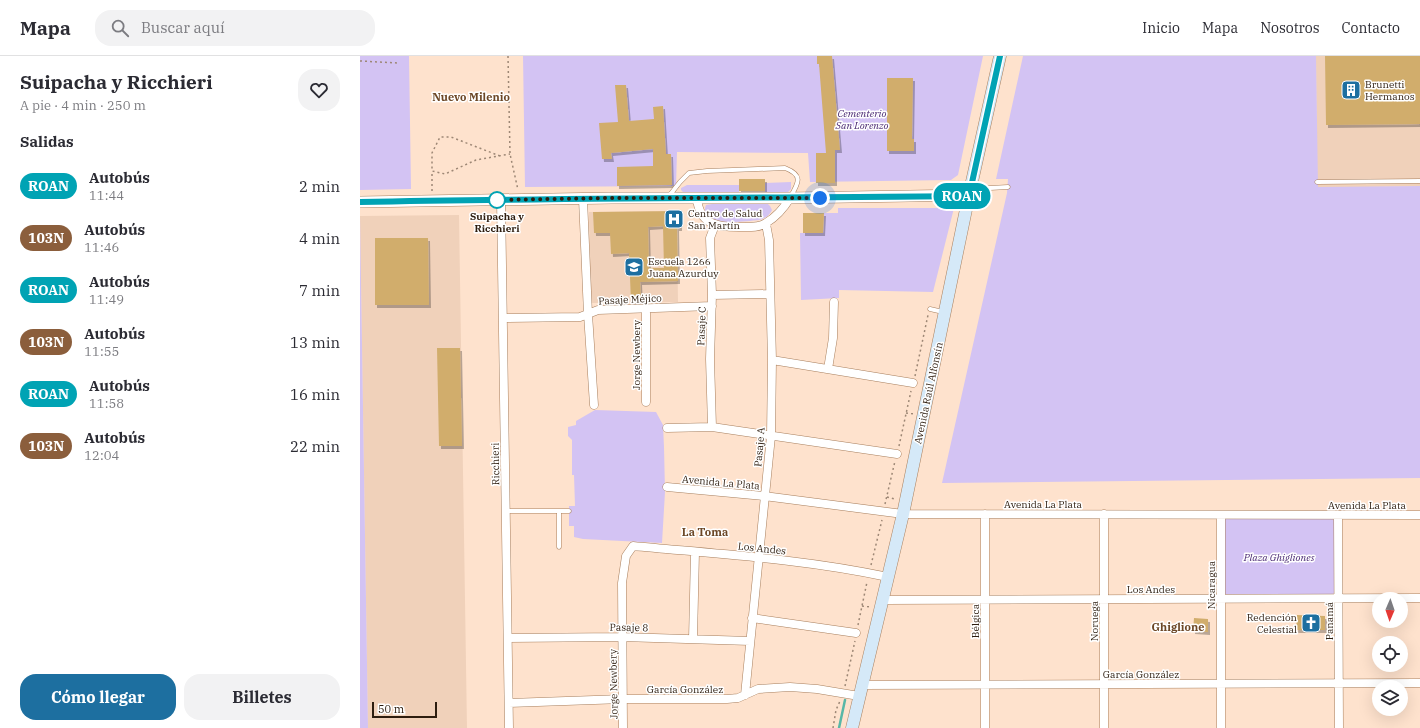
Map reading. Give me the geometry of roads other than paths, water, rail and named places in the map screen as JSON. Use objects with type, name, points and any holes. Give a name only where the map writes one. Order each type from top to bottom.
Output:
[{"type":"main road","name":"Avenida Raúl Alfonsín","points":[[852,728],[903,514],[1000,56]]},
{"type":"street","points":[[360,202],[790,198],[970,192]]},
{"type":"street","points":[[697,198],[698,209],[702,216],[709,222],[725,227],[752,227],[766,224],[784,207],[790,198]]},
{"type":"street","points":[[583,199],[594,405]]},
{"type":"street","name":"Ricchieri","points":[[501,200],[509,728]]},
{"type":"street","name":"Pasaje A","points":[[746,695],[752,618],[771,436],[772,360],[769,240],[766,224]]},
{"type":"street","name":"Pasaje C","points":[[712,427],[710,359],[712,295],[710,238],[716,225]]},
{"type":"street","points":[[712,295],[770,294]]},
{"type":"street","points":[[828,369],[833,338],[834,302]]},
{"type":"street","name":"Pasaje Méjico","points":[[503,318],[580,317],[598,310],[712,306]]},
{"type":"street","name":"Jorge Newbery","points":[[646,308],[646,402]]},
{"type":"street","points":[[772,360],[913,383]]},
{"type":"street","points":[[667,428],[712,427],[897,454]]},
{"type":"street","name":"Avenida La Plata","points":[[667,487],[764,496],[903,514],[1420,515]]},
{"type":"street","name":"Bélgica","points":[[984,728],[985,514]]},
{"type":"street","name":"Noruega","points":[[1104,514],[1104,728]]},
{"type":"street","name":"Nicaragua","points":[[1221,514],[1221,728]]},
{"type":"street","name":"Panamá","points":[[1338,515],[1339,728]]},
{"type":"street","name":"Jorge Newbery","points":[[623,728],[622,583],[626,556],[633,546]]},
{"type":"street","name":"Los Andes","points":[[633,546],[758,557],[888,577]]},
{"type":"street","points":[[693,639],[695,552]]},
{"type":"street","name":"Los Andes","points":[[883,600],[1420,598]]},
{"type":"street","points":[[752,618],[856,633]]},
{"type":"street","name":"Pasaje 8","points":[[508,638],[622,637],[750,642]]},
{"type":"street","name":"García González","points":[[509,703],[623,699],[727,699],[746,695],[758,689],[790,687],[860,691],[985,684],[1420,682]]},
{"type":"lane","points":[[668,198],[689,173],[707,170],[785,168],[794,172],[798,179],[797,186],[790,198]]},
{"type":"lane","points":[[1317,182],[1420,181]]},
{"type":"lane","points":[[970,192],[1008,186]]},
{"type":"lane","points":[[930,309],[945,312]]},
{"type":"lane","points":[[559,511],[559,547]]},
{"type":"lane","points":[[506,512],[569,511]]},
{"type":"waterway","points":[[839,728],[845,700]]},
{"type":"place","name":"Brunetti Hermanos","points":[[1351,90]]},
{"type":"place","name":"Suipacha y Ricchieri","points":[[497,200]]},
{"type":"place","name":"Centro de Salud San Martín","points":[[674,219]]},
{"type":"place","name":"Escuela 1266 Juana Azurduy","points":[[634,267]]},
{"type":"place","name":"Redención Celestial","points":[[1311,623]]},
{"type":"district","name":"Nuevo Milenio","points":[[471,97]]},
{"type":"district","name":"La Toma","points":[[705,532]]},
{"type":"district","name":"Ghiglione","points":[[1178,627]]},
{"type":"park label","name":"Cementerio San Lorenzo","points":[[862,118]]},
{"type":"park label","name":"Plaza Ghigliones","points":[[1279,557]]}]
